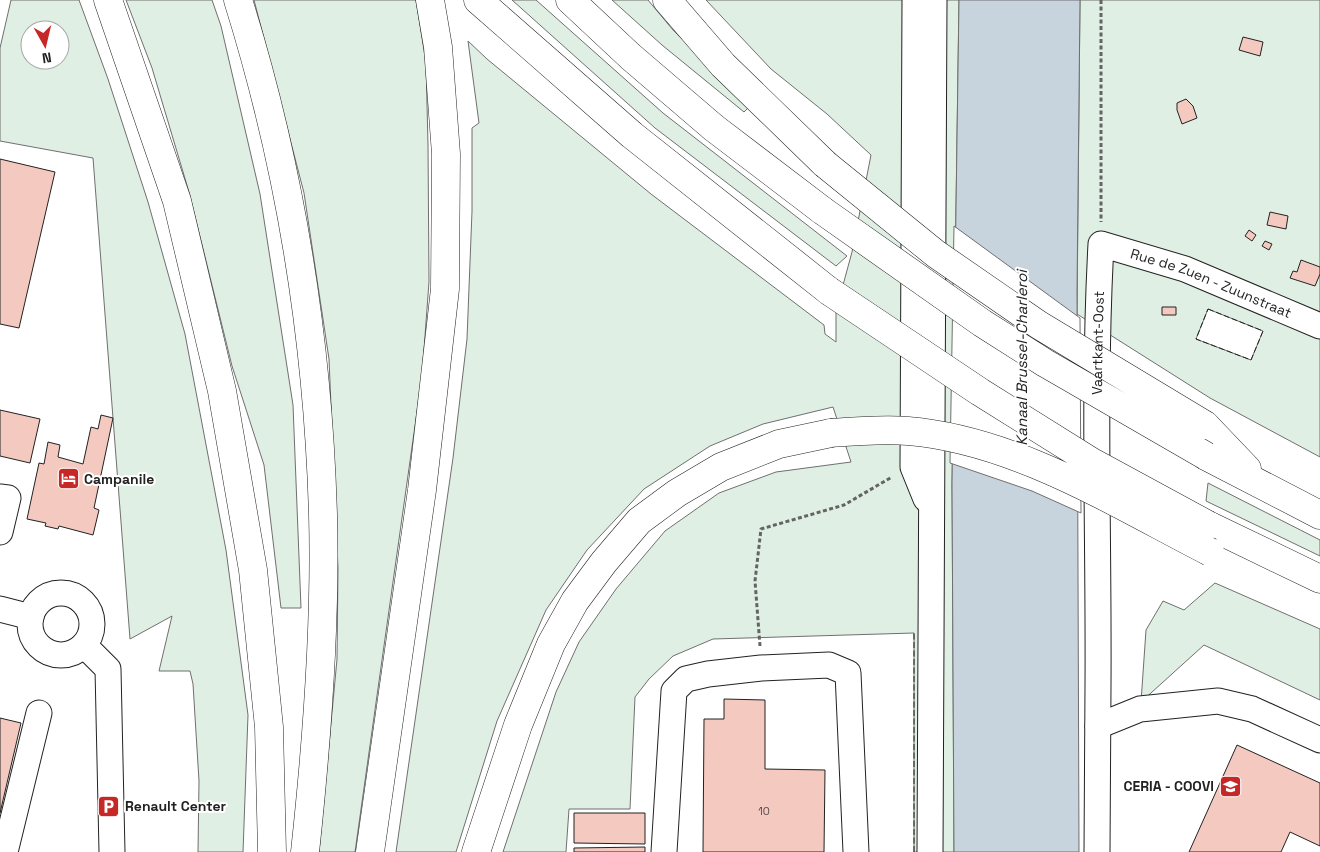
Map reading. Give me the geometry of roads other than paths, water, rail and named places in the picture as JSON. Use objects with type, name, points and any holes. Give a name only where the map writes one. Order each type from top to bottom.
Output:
[{"type":"highway","points":[[108,0],[177,201],[222,391],[253,570],[269,727],[272,852]]},
{"type":"highway","points":[[238,0],[272,125],[302,276],[319,436],[323,568],[317,738],[305,852]]},
{"type":"highway","points":[[370,852],[422,490],[445,289],[446,154],[438,48],[430,0]]},
{"type":"highway","points":[[478,0],[632,134],[829,292],[980,392],[1092,462],[1208,525],[1320,580]]},
{"type":"highway","points":[[570,0],[631,57],[714,128],[823,211],[982,324],[1046,364],[1206,456],[1320,515]]},
{"type":"highway","points":[[667,0],[723,65],[825,164],[936,254],[1039,325],[1205,425],[1263,486]]},
{"type":"highway","points":[[476,852],[518,725],[551,644],[575,601],[604,562],[640,521],[677,493],[721,467],[779,444],[832,433],[908,431],[942,437],[994,450],[1063,477],[1210,552],[1291,566]]},
{"type":"street","points":[[914,0],[912,467],[930,508]]},
{"type":"street","points":[[930,852],[932,714],[930,508],[934,0]]},
{"type":"street","name":"Rue de Zuen - Zuunstraat","points":[[1101,244],[1185,270],[1320,326]]},
{"type":"street","name":"Vaartkant-Oost","points":[[1097,852],[1096,434],[1101,244]]},
{"type":"street","points":[[0,496],[8,498],[0,532]]},
{"type":"street","points":[[52,594],[68,594],[83,601],[91,614],[92,623],[92,631],[84,645],[70,653],[54,654],[40,646],[31,633],[31,617],[38,602],[52,594]]},
{"type":"street","points":[[0,610],[31,617]]},
{"type":"street","points":[[84,645],[108,669],[112,852]]},
{"type":"street","points":[[664,852],[674,691],[686,679],[708,674],[761,668],[828,665],[848,673],[856,852]]},
{"type":"street","points":[[1098,726],[1140,709],[1218,701],[1252,709],[1320,740]]},
{"type":"street","points":[[5,852],[39,714]]},
{"type":"water","name":"Kanaal Brussel-Charleroi","points":[[959,0],[1080,0],[1077,293],[1079,852],[954,852],[952,484]]},
{"type":"place","name":"Campanile","points":[[68,479]]},
{"type":"place","name":"CERIA - COOVI","points":[[1230,786]]},
{"type":"place","name":"Renault Center","points":[[109,806]]}]
